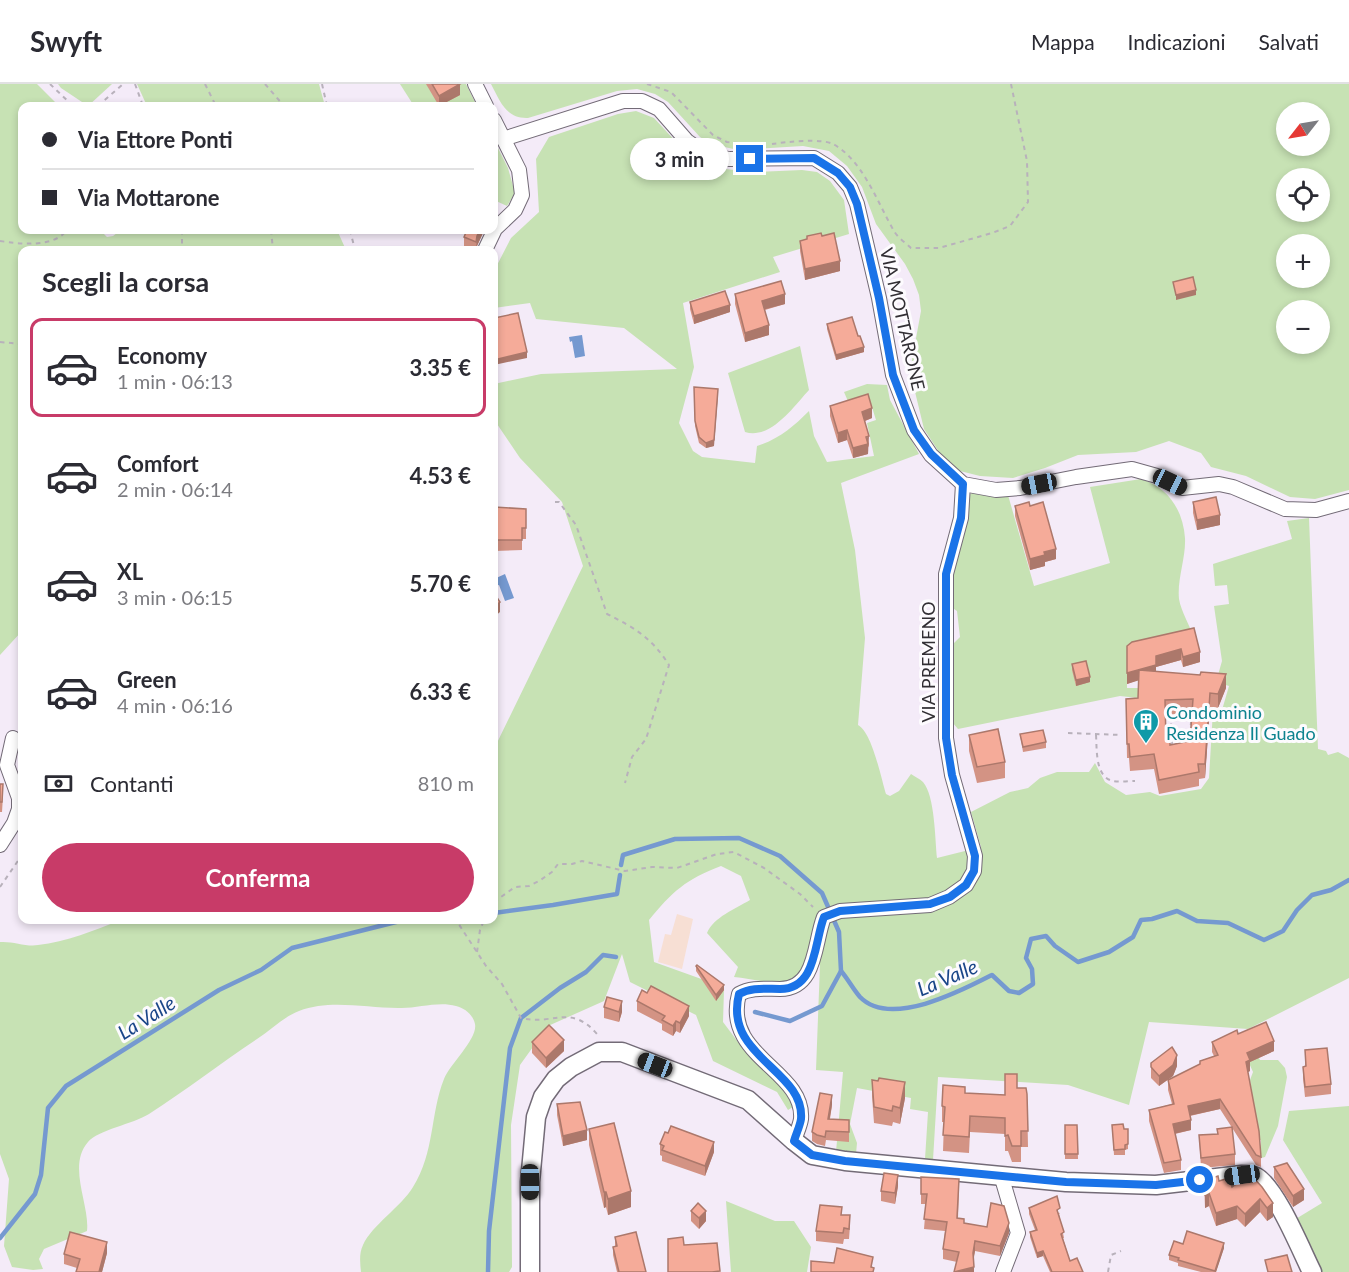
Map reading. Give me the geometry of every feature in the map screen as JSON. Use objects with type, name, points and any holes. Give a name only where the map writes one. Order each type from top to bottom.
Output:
[{"type":"street","points":[[475,84],[484,102]]},
{"type":"street","name":"VIA MOTTARONE","points":[[503,139],[623,101],[642,101],[659,109],[687,141],[708,154],[729,159],[814,158],[838,173],[850,187],[857,204],[879,298],[893,375],[914,430],[931,454],[963,484]]},
{"type":"street","points":[[498,128],[519,170],[522,195],[515,210],[498,226]]},
{"type":"street","points":[[963,484],[996,490],[1132,470],[1157,476],[1182,488],[1219,484],[1233,487],[1285,509],[1316,510],[1349,501]]},
{"type":"street","name":"VIA PREMENO","points":[[827,918],[930,904],[950,897],[966,885],[974,871],[975,856],[952,775],[946,738],[946,574],[961,518],[963,484]]},
{"type":"street","points":[[13,738],[7,765],[18,795]]},
{"type":"street","points":[[0,845],[14,823],[18,812]]},
{"type":"street","points":[[794,1141],[801,1119],[796,1094],[746,1042],[735,1007],[739,994],[747,989],[787,989],[802,981],[813,963],[827,918]]},
{"type":"street","points":[[530,1272],[530,1182],[536,1117],[543,1097],[556,1079],[599,1052],[622,1052],[748,1100],[812,1155],[845,1161],[1066,1182],[1156,1185],[1242,1175],[1255,1176],[1276,1201],[1312,1272]]},
{"type":"street","points":[[1001,1175],[1018,1233],[1003,1272]]},
{"type":"path","points":[[50,84],[69,102]]},
{"type":"path","points":[[103,102],[123,84]]},
{"type":"path","points":[[135,84],[142,102]]},
{"type":"path","points":[[205,84],[214,102]]},
{"type":"path","points":[[265,84],[281,102]]},
{"type":"path","points":[[322,84],[326,102]]},
{"type":"path","points":[[647,84],[671,92],[713,135],[727,142],[750,144]]},
{"type":"path","points":[[762,145],[794,140],[831,142],[847,155],[862,175],[884,208],[895,233],[911,248],[939,248],[992,234],[1010,226],[1028,202],[1027,161],[1011,84]]},
{"type":"path","points":[[0,241],[45,242],[64,234]]},
{"type":"path","points":[[0,342],[18,344]]},
{"type":"path","points":[[555,502],[559,502],[576,525],[607,614],[632,627],[658,647],[669,665],[646,739],[632,757],[626,783]]},
{"type":"path","points":[[1188,753],[1192,711]]},
{"type":"path","points":[[1172,755],[1171,721],[1191,718]]},
{"type":"path","points":[[1068,733],[1122,735]]},
{"type":"path","points":[[1096,735],[1098,764],[1105,777],[1112,781],[1135,782]]},
{"type":"path","points":[[498,899],[515,887],[530,886],[540,882],[558,864],[582,861],[625,871],[652,867],[677,868],[717,854],[734,852],[764,868],[800,894],[827,918]]},
{"type":"path","points":[[0,887],[18,861]]},
{"type":"path","points":[[459,924],[507,991],[521,1018],[543,1019],[561,1016],[574,1018],[587,1023],[597,1034]]},
{"type":"path","points":[[477,952],[482,924]]},
{"type":"path","points":[[1108,1272],[1111,1255],[1121,1251]]},
{"type":"shaded area","points":[[677,914],[693,919],[682,969],[658,962],[665,934],[671,935]]},
{"type":"green space","points":[[0,84],[37,84],[55,102],[18,102],[18,234],[104,234],[107,237],[116,234],[339,234],[344,246],[18,246],[18,635],[0,655]]},
{"type":"green space","points":[[58,84],[112,84],[92,102],[82,102]]},
{"type":"green space","points":[[137,84],[319,84],[324,102],[145,102]]},
{"type":"green space","points":[[400,84],[466,84],[475,102],[411,102]]},
{"type":"green space","points":[[491,84],[1349,84],[1349,490],[1315,499],[1290,497],[1246,476],[1211,467],[1201,453],[1169,441],[1136,452],[1078,455],[1013,478],[980,476],[960,471],[941,455],[924,429],[910,371],[921,311],[919,295],[913,279],[876,224],[862,187],[847,166],[829,151],[803,146],[738,150],[711,144],[700,137],[668,102],[655,94],[637,89],[617,91],[528,118],[514,116],[501,102]]},
{"type":"green space","points":[[636,111],[654,118],[691,158],[706,167],[754,172],[802,170],[817,172],[830,181],[844,200],[849,234],[773,257],[780,272],[683,303],[694,367],[679,423],[693,451],[702,457],[755,463],[757,446],[785,432],[809,411],[814,436],[827,462],[874,456],[867,423],[876,420],[870,401],[850,406],[844,392],[867,384],[887,385],[890,400],[919,454],[841,483],[855,550],[865,638],[858,725],[868,736],[886,794],[890,796],[899,791],[911,774],[923,782],[932,807],[937,858],[981,847],[971,812],[1010,792],[1028,788],[1040,778],[1057,772],[1089,772],[1095,763],[1105,782],[1126,795],[1150,792],[1160,796],[1201,789],[1209,778],[1213,710],[1222,710],[1229,686],[1216,682],[1222,661],[1214,606],[1229,604],[1227,585],[1215,586],[1213,564],[1292,539],[1287,521],[1309,518],[1318,749],[1326,751],[1328,755],[1338,752],[1349,758],[1349,978],[1248,1029],[1149,1022],[1129,1105],[1068,1085],[938,1077],[933,1160],[925,1159],[928,1112],[910,1109],[911,1098],[857,1088],[850,1124],[857,1143],[856,1154],[836,1152],[843,1072],[816,1070],[820,965],[812,948],[805,967],[799,975],[791,979],[773,982],[734,977],[738,967],[707,933],[720,918],[750,900],[741,876],[721,866],[680,887],[649,920],[654,962],[707,981],[724,990],[723,1022],[744,1050],[789,1095],[793,1107],[788,1110],[777,1092],[713,1061],[696,1015],[630,982],[622,954],[604,1001],[548,1026],[520,1065],[511,1125],[512,1267],[509,1272],[361,1272],[361,1251],[367,1238],[408,1194],[420,1174],[429,1147],[436,1106],[444,1079],[475,1030],[474,1021],[465,1010],[442,1004],[405,1008],[323,1005],[299,1011],[288,1017],[149,1114],[100,1134],[88,1142],[79,1162],[87,1231],[44,1249],[39,1259],[43,1269],[12,1267],[4,1246],[9,1179],[0,1154],[0,942],[24,945],[49,943],[110,924],[498,924],[498,741],[583,566],[562,502],[520,458],[498,425],[498,383],[541,374],[677,369],[624,328],[536,319],[530,303],[498,307],[498,263],[511,238],[539,212],[536,159],[549,137],[618,114]]},
{"type":"green space","points":[[498,148],[508,168],[515,193],[507,206],[498,202]]},
{"type":"green space","points":[[800,346],[809,390],[773,426],[755,433],[745,432],[728,373]]},
{"type":"green space","points":[[1141,479],[1166,494],[1181,518],[1185,546],[1179,599],[1194,638],[1127,656],[1127,688],[1139,688],[1138,698],[1120,696],[958,729],[952,722],[954,677],[949,675],[950,647],[960,637],[957,611],[954,609],[953,569],[965,526],[967,497],[973,492],[980,495],[1008,495],[1034,586],[1110,563],[1090,487]]},
{"type":"green space","points":[[1245,1034],[1260,1060],[1278,1060],[1285,1068],[1287,1077],[1278,1126],[1265,1157],[1261,1158],[1261,1140],[1245,1140],[1257,1129],[1250,1080],[1253,1072],[1237,1036]]},
{"type":"green space","points":[[1349,1106],[1349,1272],[1320,1272],[1294,1220],[1322,1203],[1283,1140],[1289,1111]]},
{"type":"green space","points":[[726,1201],[775,1221],[794,1221],[811,1247],[807,1272],[731,1272]]},
{"type":"water","points":[[582,335],[585,356],[575,358],[569,337]]},
{"type":"water","points":[[505,574],[514,598],[505,601],[498,585],[498,577]]},
{"type":"building","points":[[432,84],[460,84],[439,96]]},
{"type":"building","points":[[821,233],[822,236],[834,233],[840,261],[805,269],[800,241],[807,239],[807,236]]},
{"type":"building","points":[[465,234],[478,234],[476,242],[464,237]]},
{"type":"building","points":[[1193,277],[1196,290],[1176,295],[1173,282]]},
{"type":"building","points":[[781,281],[785,294],[762,301],[769,325],[745,333],[735,294]]},
{"type":"building","points":[[725,291],[730,305],[694,316],[690,302]]},
{"type":"building","points":[[518,313],[527,352],[498,359],[498,317]]},
{"type":"building","points":[[852,317],[864,347],[836,355],[827,324]]},
{"type":"building","points":[[694,387],[718,389],[714,440],[706,443],[699,437],[695,421]]},
{"type":"building","points":[[868,394],[872,408],[862,412],[869,436],[866,437],[868,444],[853,448],[847,430],[838,433],[830,406]]},
{"type":"building","points":[[1216,497],[1220,515],[1197,520],[1193,502]]},
{"type":"building","points":[[1029,502],[1030,506],[1043,502],[1056,549],[1030,559],[1015,506]]},
{"type":"building","points":[[498,507],[526,509],[526,528],[522,528],[522,540],[498,540]]},
{"type":"building","points":[[1194,628],[1200,652],[1183,657],[1181,649],[1156,656],[1156,665],[1127,673],[1127,646],[1132,642]]},
{"type":"building","points":[[1086,661],[1090,677],[1076,680],[1072,664]]},
{"type":"building","name":"Condominio Residenza Il Guado","points":[[1139,670],[1200,675],[1201,672],[1226,674],[1218,694],[1210,693],[1205,764],[1198,764],[1199,772],[1159,780],[1154,754],[1130,757],[1129,744],[1127,744],[1126,699],[1138,698]],"holes":[[[1193,699],[1190,741],[1170,745],[1170,740],[1166,740],[1165,700]]]},
{"type":"building","points":[[998,729],[1005,762],[977,767],[969,735]]},
{"type":"building","points":[[1043,730],[1046,742],[1023,747],[1020,734]]},
{"type":"building","points":[[0,784],[3,784],[2,802],[0,802]]},
{"type":"building","points":[[696,966],[724,985],[716,995]]},
{"type":"building","points":[[651,986],[689,1006],[680,1023],[676,1021],[673,1026],[662,1020],[665,1016],[637,1001],[642,990],[647,993]]},
{"type":"building","points":[[607,997],[622,1001],[619,1012],[604,1007]]},
{"type":"building","points":[[1266,1022],[1274,1041],[1247,1053],[1250,1060],[1246,1062],[1259,1131],[1261,1157],[1256,1155],[1220,1099],[1188,1106],[1191,1120],[1173,1124],[1181,1160],[1164,1163],[1149,1110],[1174,1104],[1168,1080],[1200,1064],[1200,1061],[1218,1055],[1212,1042],[1237,1030],[1238,1034]]},
{"type":"building","points":[[549,1025],[564,1040],[546,1058],[532,1042]]},
{"type":"building","points":[[1172,1047],[1177,1055],[1173,1065],[1159,1076],[1151,1067],[1151,1063]]},
{"type":"building","points":[[1327,1048],[1331,1084],[1305,1087],[1303,1067],[1306,1066],[1305,1050]]},
{"type":"building","points":[[1005,1074],[1017,1074],[1017,1088],[1026,1088],[1028,1131],[1021,1131],[1021,1146],[1012,1146],[1008,1135],[1005,1136],[1005,1118],[970,1116],[969,1137],[943,1135],[945,1107],[942,1106],[943,1085],[965,1087],[965,1093],[1005,1095]]},
{"type":"building","points":[[879,1078],[905,1082],[900,1108],[893,1106],[892,1111],[874,1107],[872,1080],[878,1081]]},
{"type":"building","points":[[820,1093],[832,1095],[828,1119],[849,1120],[849,1132],[826,1131],[825,1137],[812,1132]]},
{"type":"building","points":[[580,1102],[587,1130],[563,1136],[557,1104]]},
{"type":"building","points":[[614,1123],[631,1191],[608,1199],[604,1192],[589,1129]]},
{"type":"building","points":[[1123,1124],[1124,1129],[1128,1129],[1128,1144],[1125,1145],[1125,1149],[1114,1150],[1112,1125]]},
{"type":"building","points":[[1065,1125],[1077,1125],[1078,1154],[1065,1154]]},
{"type":"building","points":[[671,1126],[714,1142],[705,1166],[662,1150],[664,1146],[660,1144],[665,1132],[668,1133]]},
{"type":"building","points":[[1232,1127],[1235,1154],[1201,1158],[1199,1135],[1218,1134],[1217,1129]]},
{"type":"building","points":[[1287,1163],[1304,1189],[1293,1196],[1274,1167]]},
{"type":"building","points":[[884,1173],[898,1175],[895,1193],[881,1191]]},
{"type":"building","points":[[1250,1174],[1273,1203],[1267,1208],[1260,1199],[1245,1214],[1237,1206],[1216,1213],[1209,1193],[1205,1195],[1204,1181],[1218,1176],[1219,1181],[1229,1178],[1232,1187]]},
{"type":"building","points":[[921,1177],[959,1179],[957,1218],[964,1219],[964,1223],[987,1227],[991,1203],[1004,1206],[1009,1223],[1000,1246],[975,1241],[974,1267],[954,1272],[959,1252],[943,1249],[947,1222],[924,1219],[927,1194],[921,1194]]},
{"type":"building","points":[[1057,1196],[1060,1208],[1057,1210],[1064,1232],[1061,1234],[1070,1261],[1077,1258],[1083,1272],[1052,1272],[1043,1251],[1037,1253],[1030,1232],[1037,1230],[1029,1208]]},
{"type":"building","points":[[698,1203],[706,1211],[699,1218],[691,1211]]},
{"type":"building","points":[[820,1205],[842,1207],[841,1215],[850,1215],[849,1229],[844,1228],[843,1233],[816,1231]]},
{"type":"building","points":[[1187,1231],[1224,1243],[1215,1271],[1169,1255],[1174,1241],[1183,1244]]},
{"type":"building","points":[[70,1232],[107,1242],[99,1272],[76,1272],[80,1259],[64,1254]]},
{"type":"building","points":[[636,1232],[646,1272],[619,1272],[613,1247],[617,1246],[615,1237]]},
{"type":"building","points":[[683,1237],[684,1245],[717,1243],[720,1271],[668,1272],[668,1239]]},
{"type":"building","points":[[837,1248],[873,1257],[871,1267],[874,1268],[873,1272],[811,1272],[811,1261],[834,1263]]},
{"type":"building","points":[[1287,1255],[1292,1272],[1268,1272],[1265,1260]]},
{"type":"waterway","name":"La Valle","points":[[621,865],[623,855],[675,839],[739,838],[780,856],[822,893],[839,932],[841,971],[860,997],[873,1006],[889,1009],[926,1004],[963,990],[992,975],[1009,991],[1019,993],[1033,984],[1032,969],[1026,958],[1031,939],[1046,936],[1055,946],[1078,962],[1109,952],[1133,937],[1141,920],[1177,911],[1197,921],[1228,923],[1264,940],[1283,931],[1297,910],[1312,895],[1331,890],[1349,880]]},
{"type":"waterway","name":"La Valle","points":[[498,912],[617,894],[620,875]]},
{"type":"waterway","name":"La Valle","points":[[0,1238],[35,1194],[41,1175],[48,1108],[66,1086],[219,990],[261,970],[292,948],[388,924]]},
{"type":"waterway","points":[[488,1272],[489,1231],[510,1048],[521,1018],[560,988],[586,972],[603,955],[616,957]]},
{"type":"waterway","points":[[755,1012],[790,1021],[822,1006],[841,971]]},
{"type":"place","name":"Condominio Residenza Il Guado","points":[[1146,745]]},
{"type":"route","points":[[750,159],[814,158],[838,173],[850,187],[857,204],[879,298],[893,375],[914,430],[931,454],[963,484],[961,518],[946,574],[946,738],[952,775],[975,856],[974,871],[966,885],[950,897],[930,904],[840,911],[824,917],[813,963],[802,981],[787,989],[747,989],[739,994],[735,1007],[746,1042],[796,1094],[801,1119],[794,1141],[812,1155],[845,1161],[1066,1182],[1156,1185],[1200,1180]]}]
